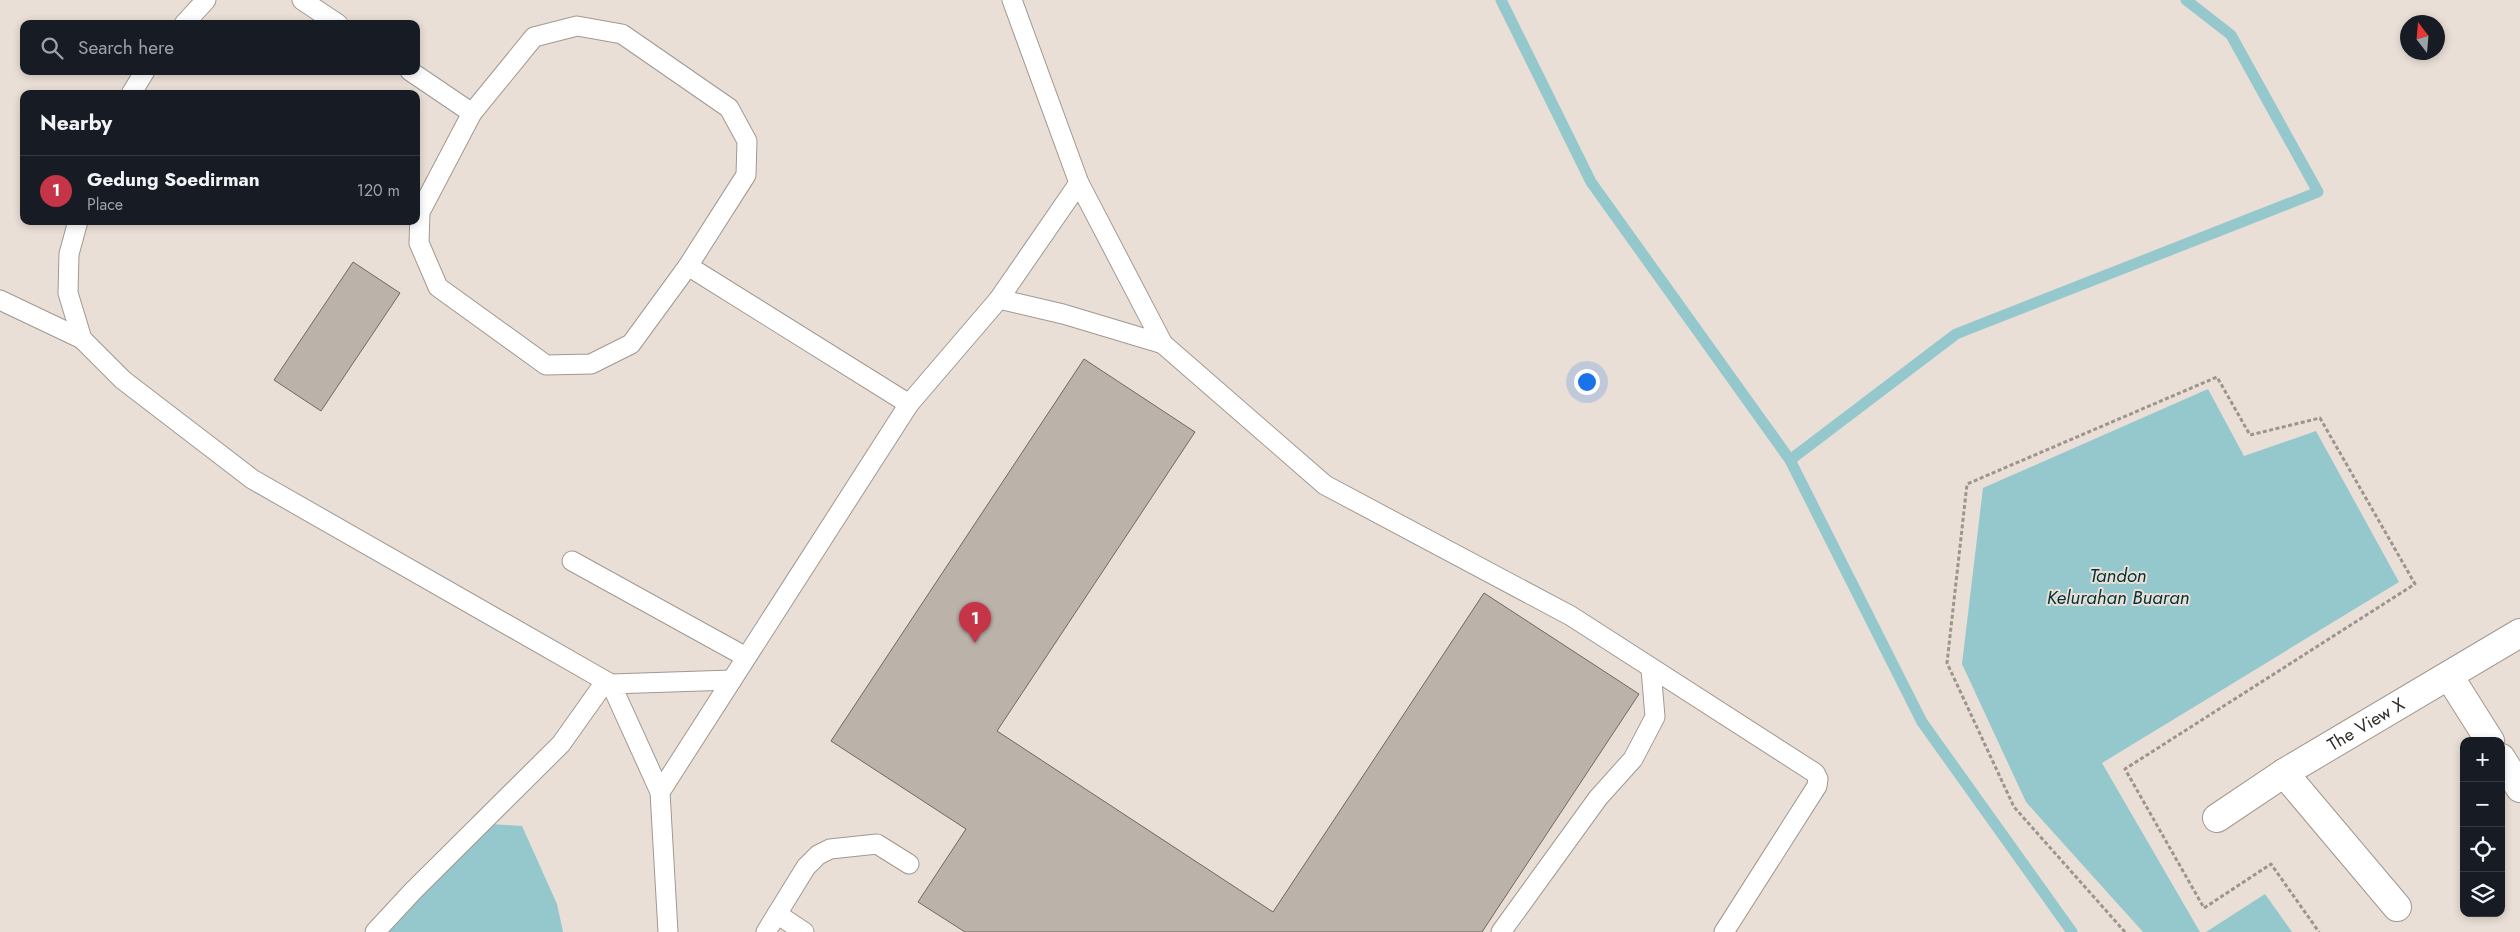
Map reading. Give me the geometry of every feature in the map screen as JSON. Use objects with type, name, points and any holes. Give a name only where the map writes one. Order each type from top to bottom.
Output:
[{"type":"street","name":"The View X","points":[[2217,818],[2284,774],[2520,633]]},
{"type":"street","points":[[2449,676],[2487,737]]},
{"type":"street","points":[[2505,764],[2520,788]]},
{"type":"street","points":[[2284,774],[2397,907]]},
{"type":"lane","points":[[188,20],[206,0]]},
{"type":"lane","points":[[302,0],[332,20]]},
{"type":"lane","points":[[1012,0],[1079,182],[1163,344],[1325,485],[1570,616],[1815,773],[1818,779],[1818,786],[1724,932]]},
{"type":"lane","points":[[420,212],[472,113],[534,37],[577,26],[622,34],[728,108],[747,141],[746,175],[688,266],[631,344],[591,364],[546,365],[438,287],[419,243],[420,225]]},
{"type":"lane","points":[[133,90],[142,75]]},
{"type":"lane","points":[[416,75],[472,113]]},
{"type":"lane","points":[[660,792],[910,404],[999,299],[1079,182]]},
{"type":"lane","points":[[77,225],[69,254],[68,294],[82,339]]},
{"type":"lane","points":[[688,266],[910,404]]},
{"type":"lane","points":[[999,299],[1063,314],[1163,344]]},
{"type":"lane","points":[[0,300],[82,339],[123,380],[252,479],[608,683],[732,680]]},
{"type":"lane","points":[[572,561],[746,657]]},
{"type":"lane","points":[[1501,932],[1598,798],[1633,759],[1655,717],[1651,669]]},
{"type":"lane","points":[[608,683],[660,792],[668,932]]},
{"type":"lane","points":[[375,932],[413,891],[561,744],[608,683]]},
{"type":"lane","points":[[766,932],[806,867],[818,855],[830,849],[877,844],[909,864]]},
{"type":"lane","points":[[777,914],[804,932]]},
{"type":"path","points":[[2125,932],[2014,807],[1947,663],[1968,484],[2217,377],[2250,435],[2320,418],[2415,584],[2125,769],[2204,908],[2271,864],[2319,932]]},
{"type":"water","name":"Tandon Kelurahan Buaran","points":[[2208,389],[2244,456],[2316,431],[2399,582],[2102,763],[2200,932],[2143,932],[2026,802],[1962,664],[1983,488]]},
{"type":"water","points":[[476,823],[522,826],[557,904],[563,932],[379,932]]},
{"type":"water","points":[[2265,894],[2292,932],[2206,932]]},
{"type":"building","points":[[353,262],[400,293],[321,411],[274,380]]},
{"type":"building","points":[[1084,359],[1195,432],[997,731],[1273,912],[1484,593],[1639,694],[1482,932],[965,932],[918,902],[966,829],[831,741]]},
{"type":"waterway","points":[[1501,0],[1591,182],[1790,460],[1922,722],[2072,932]]},
{"type":"waterway","points":[[1790,460],[1956,334],[2318,192],[2231,35],[2186,0]]},
{"type":"place","name":"Gedung Soedirman","points":[[975,643]]}]
